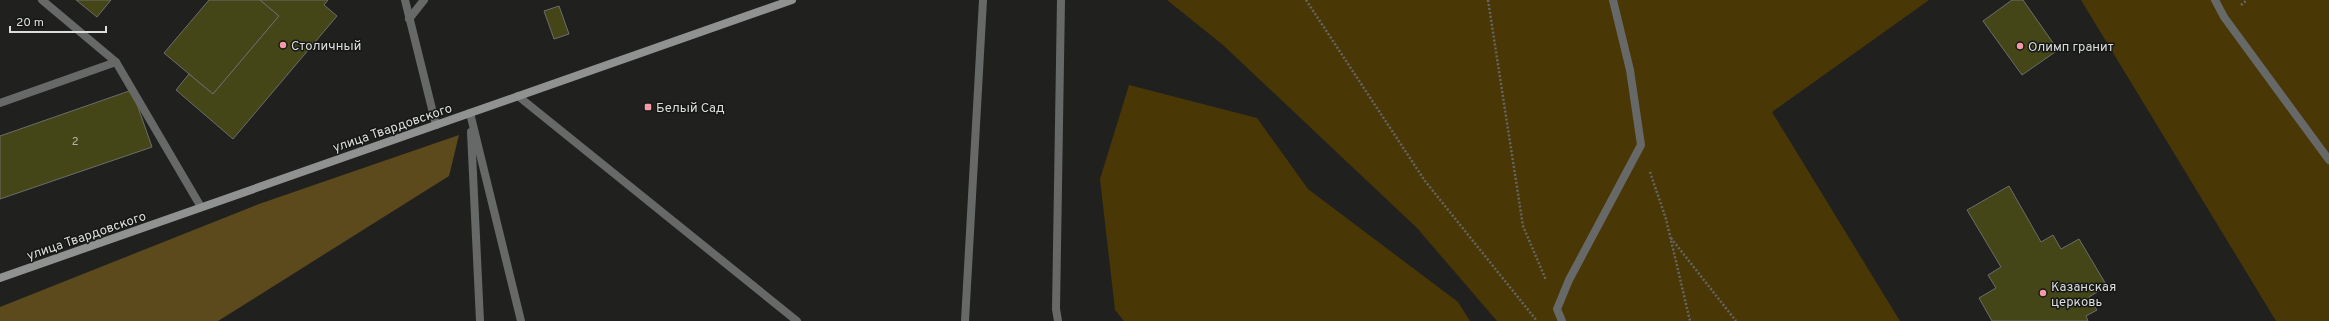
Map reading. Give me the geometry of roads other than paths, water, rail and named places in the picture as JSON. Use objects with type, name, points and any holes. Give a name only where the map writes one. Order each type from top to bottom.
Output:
[{"type":"street","points":[[42,0],[116,62],[201,207]]},
{"type":"street","points":[[405,0],[436,125]]},
{"type":"street","points":[[410,19],[424,0]]},
{"type":"street","name":"улица Твардовского","points":[[0,278],[792,0]]},
{"type":"street","points":[[965,321],[983,0]]},
{"type":"street","points":[[1058,321],[1056,309],[1061,0]]},
{"type":"street","points":[[1562,321],[1557,309],[1569,280],[1642,145],[1630,70],[1613,0]]},
{"type":"street","points":[[2215,0],[2224,17],[2329,160]]},
{"type":"street","points":[[0,103],[116,62]]},
{"type":"street","points":[[518,96],[797,321]]},
{"type":"street","points":[[470,113],[480,321]]},
{"type":"street","points":[[470,113],[521,321]]},
{"type":"place","name":"Столичный","points":[[283,45]]},
{"type":"place","name":"Олимп гранит","points":[[2020,46]]},
{"type":"place","name":"Белый Сад","points":[[648,107]]},
{"type":"place","name":"Казанская церковь","points":[[2043,293]]}]
